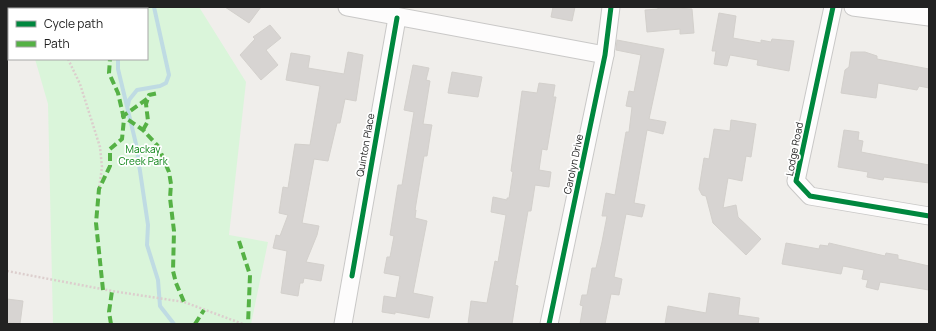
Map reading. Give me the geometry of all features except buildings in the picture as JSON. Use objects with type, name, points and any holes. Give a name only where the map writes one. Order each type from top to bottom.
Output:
[{"type":"street","points":[[347,7],[397,18],[605,55]]},
{"type":"street","name":"Carolyn Drive","points":[[549,324],[605,55],[611,7]]},
{"type":"street","name":"Lodge Road","points":[[833,7],[796,181],[810,196],[929,216]]},
{"type":"street","points":[[853,7],[929,17]]},
{"type":"street","name":"Quinton Place","points":[[343,324],[397,18]]},
{"type":"path","points":[[68,60],[80,84],[100,147],[102,167],[99,189]]},
{"type":"path","points":[[7,271],[184,302],[243,324]]},
{"type":"green space","name":"Mackay Creek Park","points":[[199,7],[246,82],[229,235],[268,242],[251,324],[53,324],[48,104],[35,60],[148,60],[148,8],[21,8]]},
{"type":"waterway","points":[[128,105],[129,100],[137,90],[160,86],[166,83],[169,75],[154,7]]},
{"type":"waterway","points":[[118,60],[118,69],[136,144],[148,225],[147,245],[158,280],[160,306],[174,324]]},
{"type":"marked path","points":[[103,290],[96,223],[99,189],[110,166],[110,149],[122,139],[124,119],[118,93],[109,73],[110,60]]},
{"type":"marked path","points":[[143,130],[148,121],[146,104],[149,95],[158,93]]},
{"type":"marked path","points":[[147,99],[123,116],[143,130],[158,146],[169,172],[174,231],[173,271],[184,302]]},
{"type":"marked path","points":[[239,241],[250,275],[248,324]]},
{"type":"marked path","points":[[111,324],[109,312],[112,291]]},
{"type":"marked path","points":[[195,324],[204,310]]},
{"type":"cycle path","points":[[549,324],[605,55],[611,7]]},
{"type":"cycle path","points":[[833,7],[796,181],[810,196],[929,216]]},
{"type":"cycle path","points":[[352,276],[397,18]]}]
